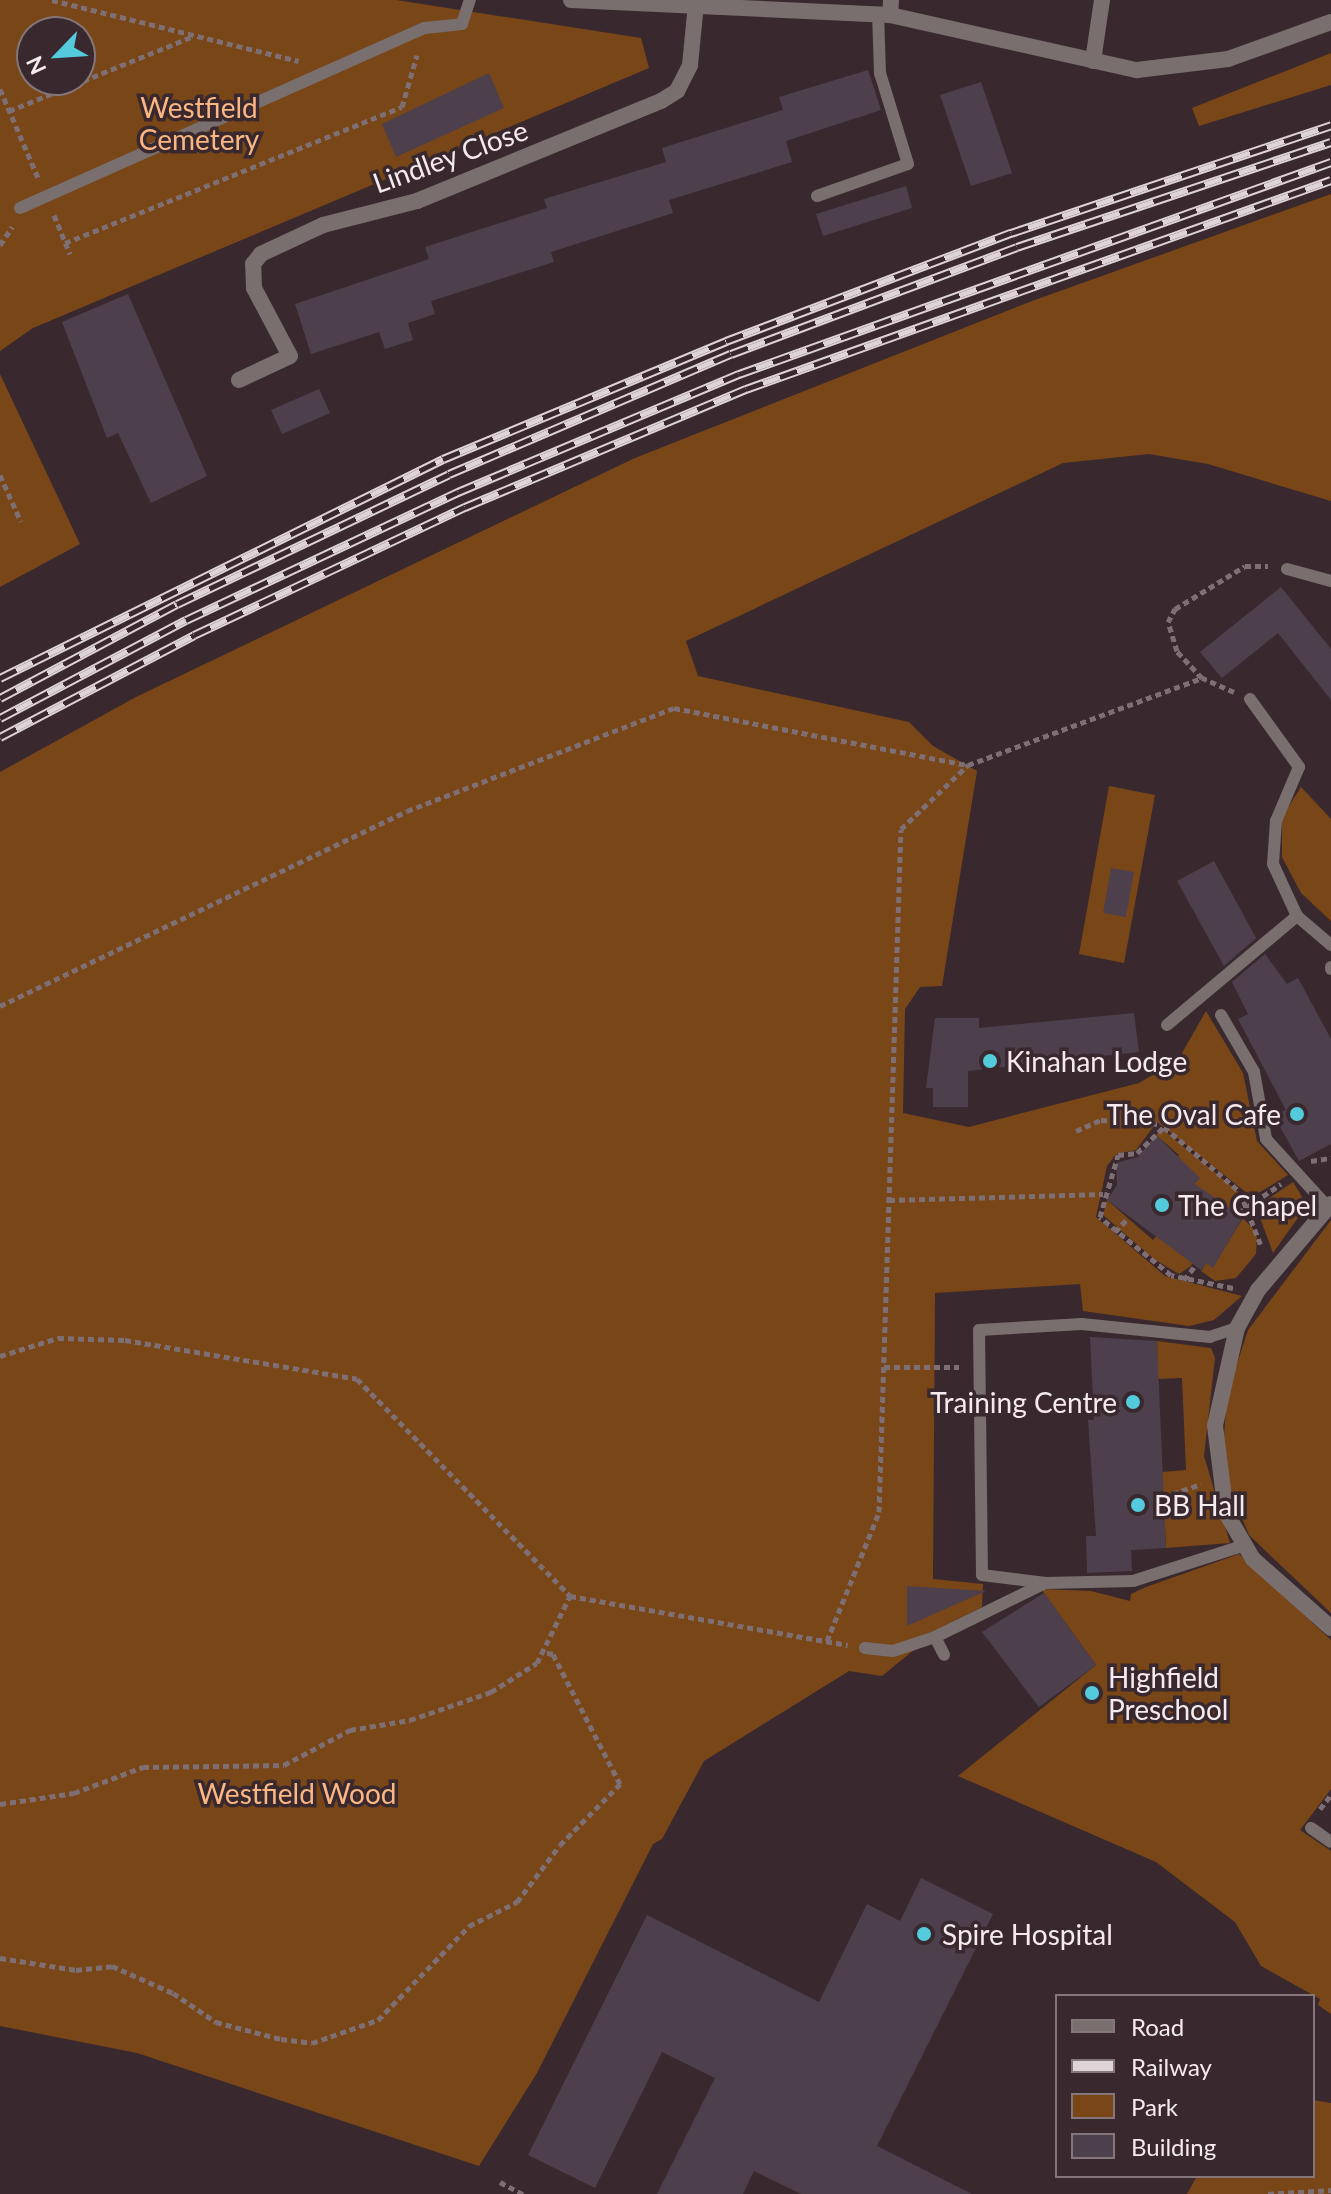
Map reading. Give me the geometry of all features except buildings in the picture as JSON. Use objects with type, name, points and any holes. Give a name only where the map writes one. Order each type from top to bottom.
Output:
[{"type":"street","points":[[571,0],[696,4],[730,2],[887,10],[1137,70],[1197,66],[1331,22]]},
{"type":"street","points":[[1093,61],[1102,0]]},
{"type":"street","name":"Lindley Close","points":[[239,380],[290,356],[254,288],[253,264],[261,254],[323,225],[417,201],[661,101],[677,91],[690,65],[696,4]]},
{"type":"street","points":[[1329,1205],[1258,1290],[1237,1328],[1219,1389],[1217,1479],[1226,1513],[1245,1545],[1331,1628]]},
{"type":"lane","points":[[20,208],[425,28],[462,24],[470,0]]},
{"type":"lane","points":[[817,196],[908,164],[880,73],[887,10]]},
{"type":"lane","points":[[1287,569],[1331,581]]},
{"type":"lane","points":[[1250,699],[1299,767],[1276,821],[1273,864],[1297,916],[1331,945]]},
{"type":"lane","points":[[1167,1025],[1297,916]]},
{"type":"lane","points":[[1221,1015],[1254,1072],[1266,1139],[1329,1205]]},
{"type":"lane","points":[[1237,1328],[1210,1337],[1082,1324],[979,1330],[982,1575],[1045,1583],[1133,1581],[1245,1545]]},
{"type":"lane","points":[[865,1648],[893,1651],[935,1637],[1045,1583]]},
{"type":"lane","points":[[935,1637],[944,1655]]},
{"type":"lane","points":[[1311,1828],[1331,1842]]},
{"type":"path","points":[[52,0],[331,69]]},
{"type":"path","points":[[65,243],[402,107],[425,28]]},
{"type":"path","points":[[9,111],[195,35]]},
{"type":"path","points":[[0,89],[70,254]]},
{"type":"path","points":[[0,475],[21,522]]},
{"type":"path","points":[[1250,699],[1202,678],[1177,651],[1168,622],[1175,609],[1245,566],[1287,569]]},
{"type":"path","points":[[827,1641],[879,1512],[901,829],[968,765],[1202,678]]},
{"type":"path","points":[[0,1006],[407,811],[674,708],[968,765]]},
{"type":"path","points":[[1076,1131],[1101,1120],[1160,1124],[1249,1204],[1262,1247],[1277,1266]]},
{"type":"path","points":[[889,1200],[1103,1194],[1114,1185],[1110,1167],[1118,1155],[1138,1154],[1160,1124]]},
{"type":"path","points":[[1238,1213],[1298,1172]]},
{"type":"path","points":[[1103,1194],[1100,1217],[1115,1232],[1184,1280],[1258,1290]]},
{"type":"path","points":[[1115,1232],[1126,1220]]},
{"type":"path","points":[[1184,1280],[1195,1266]]},
{"type":"path","points":[[0,1356],[58,1338],[125,1340],[357,1379],[570,1596],[865,1648]]},
{"type":"path","points":[[884,1367],[980,1367]]},
{"type":"path","points":[[1163,1497],[1217,1479]]},
{"type":"path","points":[[0,1804],[74,1793],[143,1767],[284,1765],[350,1730],[410,1720],[491,1692],[537,1663],[570,1596]]},
{"type":"path","points":[[0,1958],[76,1970],[112,1966],[173,1993],[216,2022],[281,2039],[312,2043],[378,2020],[469,1926],[517,1902],[560,1845],[620,1784],[553,1654],[543,1652]]},
{"type":"path","points":[[500,2182],[523,2194]]},
{"type":"path","points":[[1268,2194],[1331,2190]]},
{"type":"green space","name":"Westfield Cemetery","points":[[0,0],[396,0],[641,38],[649,68],[33,328],[0,351]]},
{"type":"green space","points":[[1331,53],[1331,85],[1199,126],[1192,108]]},
{"type":"green space","name":"Westfield Wood","points":[[1331,194],[1331,501],[1208,464],[1149,454],[1063,463],[686,641],[698,676],[909,722],[933,746],[977,771],[942,986],[920,987],[905,1009],[903,1113],[969,1127],[1139,1083],[1178,1060],[1206,1011],[1243,1073],[1257,1141],[1288,1175],[1252,1197],[1157,1122],[1136,1150],[1116,1154],[1107,1166],[1096,1217],[1165,1276],[1242,1296],[1214,1320],[1189,1326],[1083,1311],[1080,1284],[935,1293],[933,1579],[983,1584],[982,1607],[942,1627],[882,1676],[849,1671],[704,1761],[662,1839],[653,1844],[537,2073],[479,2166],[137,2053],[0,2026],[0,772],[136,697],[635,458],[1032,301]]},
{"type":"green space","points":[[0,374],[80,544],[0,587]]},
{"type":"green space","points":[[1109,786],[1155,795],[1124,963],[1079,954]]},
{"type":"green space","points":[[1301,787],[1331,819],[1331,921],[1301,893],[1282,857],[1282,817]]},
{"type":"green space","points":[[1161,1128],[1241,1194],[1227,1216],[1191,1189],[1176,1160],[1179,1155],[1156,1135]]},
{"type":"green space","points":[[1293,1182],[1307,1205],[1273,1253],[1256,1207]]},
{"type":"green space","points":[[1107,1200],[1153,1240],[1161,1230],[1195,1255],[1191,1266],[1179,1274],[1154,1259],[1103,1215]]},
{"type":"green space","points":[[1243,1218],[1257,1233],[1256,1254],[1236,1278],[1215,1281],[1201,1271],[1206,1263],[1213,1267]]},
{"type":"green space","points":[[1331,1220],[1331,1613],[1249,1535],[1225,1478],[1224,1437],[1227,1395],[1248,1330]]},
{"type":"green space","points":[[1157,1341],[1211,1348],[1215,1358],[1204,1456],[1230,1543],[1166,1548],[1162,1472],[1186,1470],[1182,1378],[1158,1379]]},
{"type":"green space","points":[[1239,1554],[1331,1640],[1331,1789],[1300,1830],[1331,1851],[1331,2014],[1318,2005],[1320,1999],[1315,1994],[1261,1966],[1235,1922],[1156,1862],[958,1776],[1096,1665],[1041,1589],[1091,1591],[1130,1601],[1131,1594]]},
{"type":"green space","points":[[1315,2100],[1331,2103],[1331,2194],[1187,2194],[1196,2178],[1315,2178]]},
{"type":"railway","points":[[0,678],[443,459],[726,341],[1011,233],[1331,125]]},
{"type":"railway","points":[[0,698],[177,604],[449,474],[731,354],[1017,247],[1331,142]]},
{"type":"railway","points":[[0,718],[186,620],[458,492],[739,374],[1331,162]]},
{"type":"railway","points":[[0,737],[194,635],[465,507],[746,389],[1331,180]]},
{"type":"place","name":"Kinahan Lodge","points":[[990,1061]]},
{"type":"place","name":"The Oval Cafe","points":[[1297,1114]]},
{"type":"place","name":"The Chapel","points":[[1162,1205]]},
{"type":"place","name":"Training Centre","points":[[1133,1402]]},
{"type":"place","name":"BB Hall","points":[[1138,1505]]},
{"type":"place","name":"Highfield Preschool","points":[[1092,1693]]},
{"type":"place","name":"Spire Hospital","points":[[924,1934]]}]
